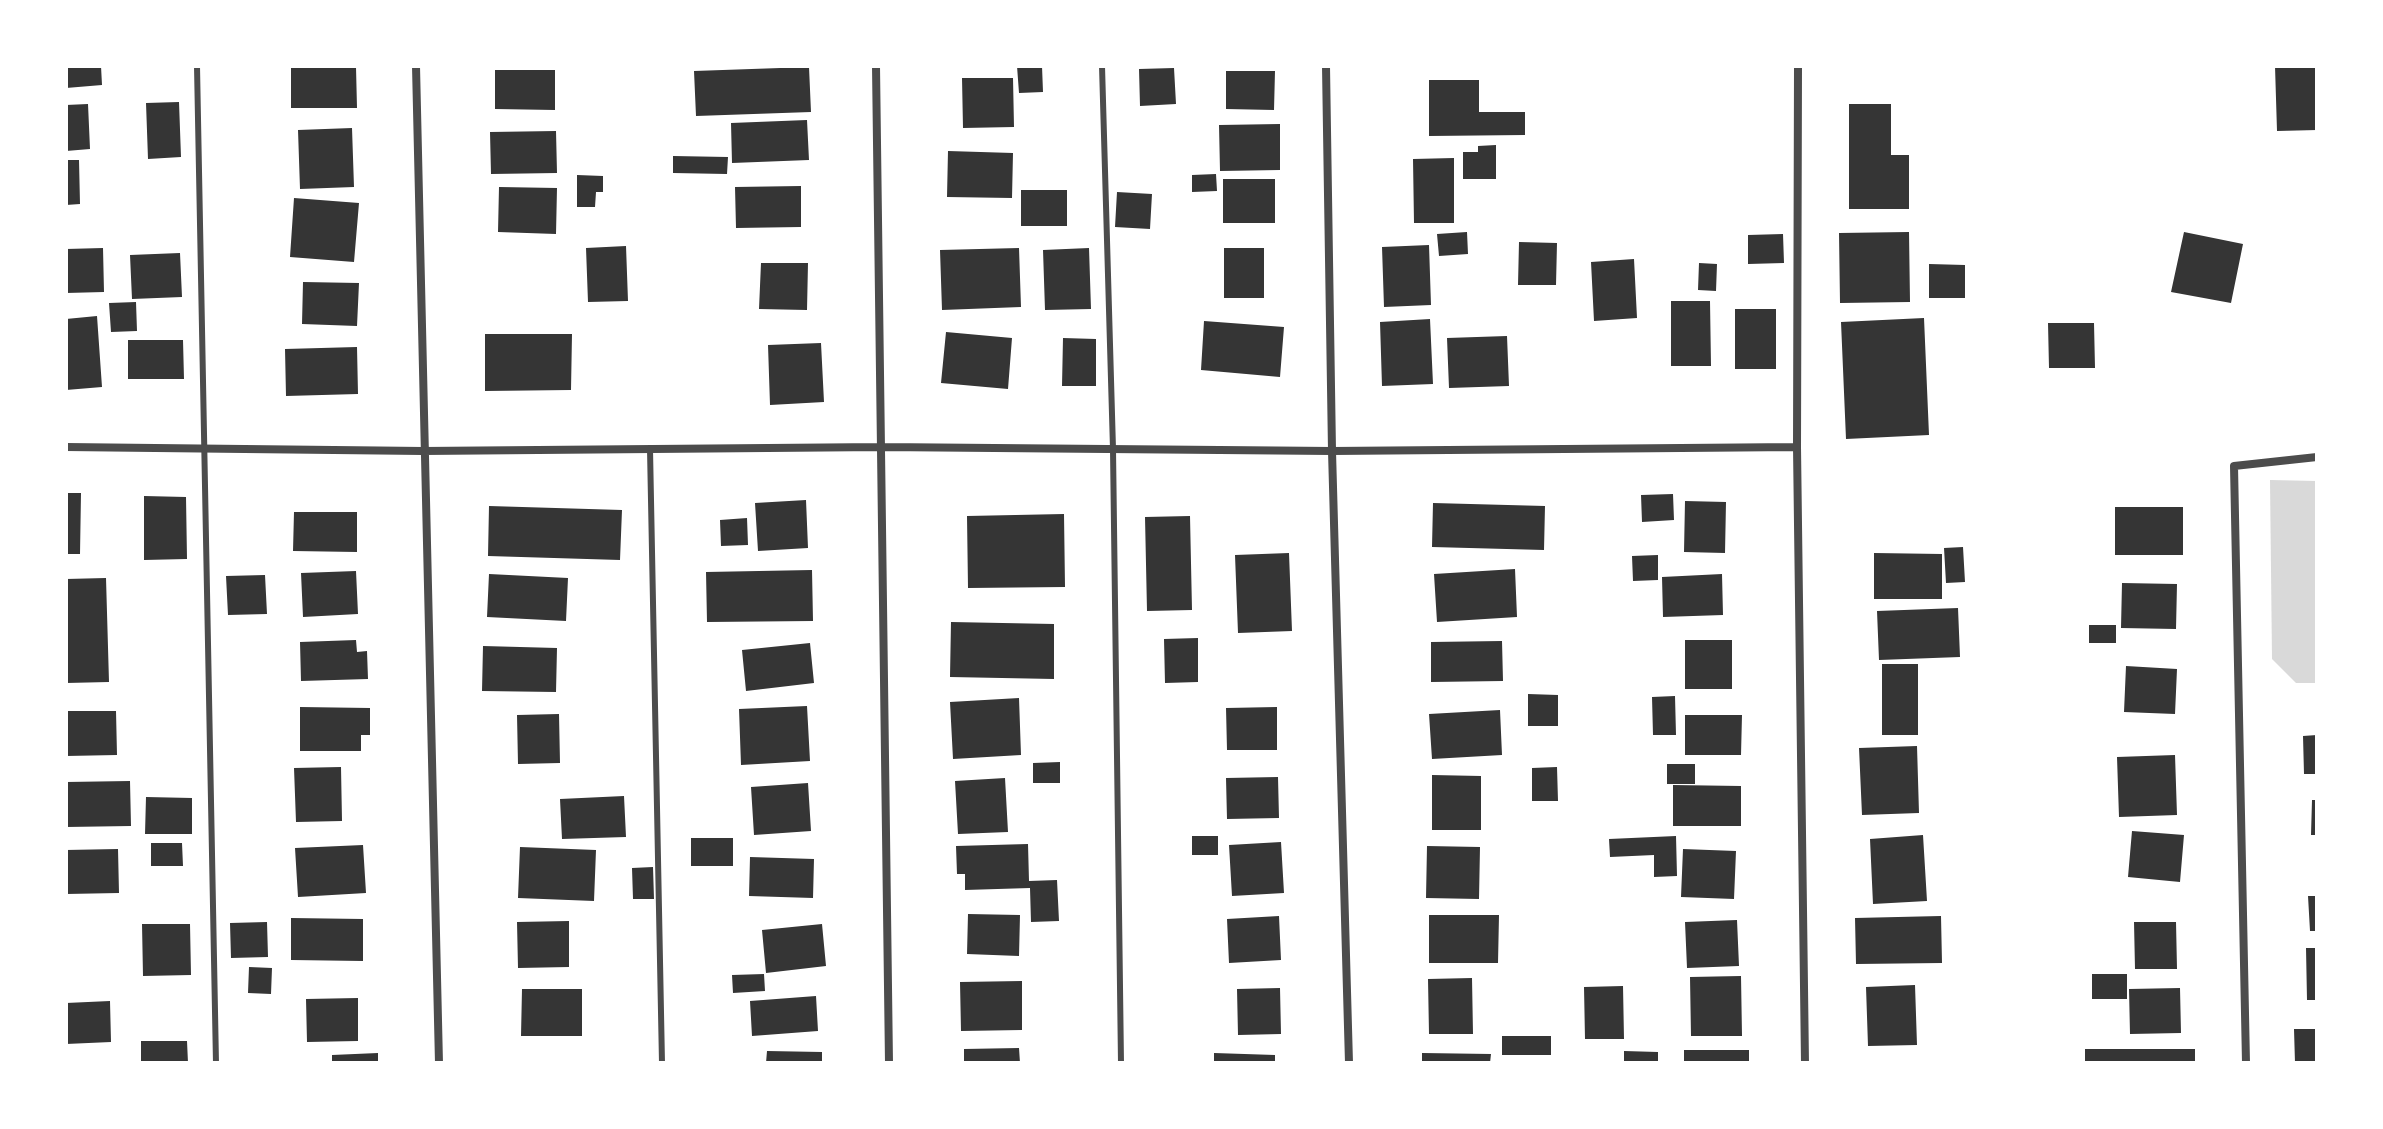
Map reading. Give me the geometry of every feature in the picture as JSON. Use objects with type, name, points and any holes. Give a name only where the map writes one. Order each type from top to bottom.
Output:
[{"type":"street","points":[[416,66],[439,1063]]},
{"type":"street","points":[[876,66],[889,1063]]},
{"type":"street","points":[[1326,66],[1332,451],[1349,1063]]},
{"type":"street","points":[[1798,66],[1797,447],[1805,1063]]},
{"type":"street","points":[[66,447],[423,451],[882,447],[1332,451],[1797,447]]},
{"type":"street","points":[[2246,1063],[2234,466],[2317,457]]},
{"type":"lane","points":[[197,66],[216,1063]]},
{"type":"lane","points":[[1102,66],[1113,449],[1121,1063]]},
{"type":"lane","points":[[650,449],[662,1063]]},
{"type":"shaded area","points":[[2270,480],[2317,481],[2317,683],[2296,683],[2272,659]]},
{"type":"building","points":[[66,66],[101,66],[102,85],[66,88]]},
{"type":"building","points":[[1017,66],[1042,66],[1043,92],[1019,93]]},
{"type":"building","points":[[2275,66],[2317,66],[2317,130],[2277,131]]},
{"type":"building","points":[[356,67],[357,108],[291,108],[291,68]]},
{"type":"building","points":[[809,67],[811,112],[696,116],[694,71]]},
{"type":"building","points":[[1174,68],[1176,104],[1140,106],[1139,69]]},
{"type":"building","points":[[495,70],[555,70],[555,110],[495,109]]},
{"type":"building","points":[[1226,71],[1275,71],[1274,110],[1226,109]]},
{"type":"building","points":[[962,78],[1013,78],[1014,127],[963,128]]},
{"type":"building","points":[[1429,80],[1479,80],[1479,112],[1525,112],[1525,135],[1429,136]]},
{"type":"building","points":[[179,102],[181,157],[148,159],[146,103]]},
{"type":"building","points":[[88,104],[90,149],[66,151],[66,105]]},
{"type":"building","points":[[1849,104],[1891,104],[1891,155],[1909,155],[1909,209],[1849,209]]},
{"type":"building","points":[[807,120],[809,160],[732,163],[731,123]]},
{"type":"building","points":[[1280,124],[1280,170],[1220,171],[1219,125]]},
{"type":"building","points":[[352,128],[354,187],[300,189],[298,130]]},
{"type":"building","points":[[556,131],[557,173],[491,174],[490,132]]},
{"type":"building","points":[[1496,145],[1496,179],[1463,179],[1463,152],[1478,152],[1478,146]]},
{"type":"building","points":[[948,151],[1013,153],[1012,198],[947,197]]},
{"type":"building","points":[[673,156],[728,157],[727,174],[673,173]]},
{"type":"building","points":[[1454,158],[1454,223],[1414,223],[1413,159]]},
{"type":"building","points":[[66,160],[79,160],[80,204],[66,205]]},
{"type":"building","points":[[1216,174],[1217,191],[1192,192],[1192,175]]},
{"type":"building","points":[[577,175],[603,176],[603,192],[596,192],[595,207],[577,207]]},
{"type":"building","points":[[1223,179],[1275,179],[1275,223],[1223,223]]},
{"type":"building","points":[[801,186],[801,227],[736,228],[735,187]]},
{"type":"building","points":[[499,187],[557,188],[556,234],[498,232]]},
{"type":"building","points":[[1021,190],[1067,190],[1067,226],[1021,226]]},
{"type":"building","points":[[1117,192],[1152,194],[1150,229],[1115,227]]},
{"type":"building","points":[[294,198],[359,203],[354,262],[290,257]]},
{"type":"building","points":[[1467,232],[1468,254],[1439,256],[1437,234]]},
{"type":"building","points":[[1909,232],[1910,302],[1840,303],[1839,233]]},
{"type":"building","points":[[2184,232],[2243,244],[2231,303],[2171,292]]},
{"type":"building","points":[[1783,234],[1784,263],[1748,264],[1748,235]]},
{"type":"building","points":[[1519,242],[1557,243],[1556,285],[1518,285]]},
{"type":"building","points":[[1429,245],[1431,305],[1384,307],[1382,247]]},
{"type":"building","points":[[626,246],[628,301],[588,302],[586,248]]},
{"type":"building","points":[[103,248],[104,292],[66,293],[66,249]]},
{"type":"building","points":[[1019,248],[1021,307],[942,310],[940,250]]},
{"type":"building","points":[[1089,248],[1091,309],[1045,310],[1043,250]]},
{"type":"building","points":[[1224,248],[1264,248],[1264,298],[1224,298]]},
{"type":"building","points":[[180,253],[182,297],[132,299],[130,255]]},
{"type":"building","points":[[1634,259],[1637,318],[1594,321],[1591,262]]},
{"type":"building","points":[[761,263],[808,263],[807,310],[759,309]]},
{"type":"building","points":[[1699,263],[1717,264],[1716,291],[1698,290]]},
{"type":"building","points":[[1929,264],[1965,265],[1965,298],[1929,298]]},
{"type":"building","points":[[303,282],[359,283],[357,326],[302,324]]},
{"type":"building","points":[[1671,301],[1710,301],[1711,366],[1671,366]]},
{"type":"building","points":[[136,302],[137,331],[111,332],[109,303]]},
{"type":"building","points":[[1735,309],[1776,309],[1776,369],[1735,369]]},
{"type":"building","points":[[97,316],[102,387],[66,390],[66,319]]},
{"type":"building","points":[[1924,318],[1929,435],[1846,439],[1841,322]]},
{"type":"building","points":[[1430,319],[1433,384],[1382,386],[1380,322]]},
{"type":"building","points":[[1204,321],[1284,327],[1280,377],[1201,370]]},
{"type":"building","points":[[2048,323],[2094,323],[2095,368],[2049,368]]},
{"type":"building","points":[[946,332],[1012,338],[1008,389],[941,383]]},
{"type":"building","points":[[485,334],[572,334],[571,390],[485,391]]},
{"type":"building","points":[[1507,336],[1509,386],[1449,388],[1447,338]]},
{"type":"building","points":[[1063,338],[1096,339],[1096,386],[1062,386]]},
{"type":"building","points":[[128,340],[183,340],[184,379],[128,379]]},
{"type":"building","points":[[821,343],[824,402],[770,405],[768,345]]},
{"type":"building","points":[[357,347],[358,394],[286,396],[285,349]]},
{"type":"building","points":[[66,493],[81,493],[80,554],[66,554]]},
{"type":"building","points":[[1673,494],[1674,520],[1642,522],[1641,495]]},
{"type":"building","points":[[144,496],[186,497],[187,559],[144,560]]},
{"type":"building","points":[[806,500],[808,548],[758,551],[755,503]]},
{"type":"building","points":[[1685,501],[1726,502],[1725,553],[1684,552]]},
{"type":"building","points":[[1433,503],[1545,506],[1544,550],[1432,547]]},
{"type":"building","points":[[489,506],[622,510],[620,560],[488,556]]},
{"type":"building","points":[[2115,507],[2183,507],[2183,555],[2115,555]]},
{"type":"building","points":[[294,512],[357,512],[357,552],[293,551]]},
{"type":"building","points":[[1064,514],[1065,587],[968,588],[967,516]]},
{"type":"building","points":[[1190,516],[1192,610],[1147,611],[1145,517]]},
{"type":"building","points":[[747,518],[748,545],[721,546],[720,520]]},
{"type":"building","points":[[1963,547],[1965,582],[1946,583],[1944,548]]},
{"type":"building","points":[[1289,553],[1292,631],[1238,633],[1235,555]]},
{"type":"building","points":[[1874,553],[1942,554],[1942,599],[1874,599]]},
{"type":"building","points":[[1658,555],[1658,580],[1633,581],[1632,556]]},
{"type":"building","points":[[1515,569],[1517,617],[1437,622],[1434,574]]},
{"type":"building","points":[[812,570],[813,621],[707,622],[706,572]]},
{"type":"building","points":[[356,571],[358,614],[303,617],[301,573]]},
{"type":"building","points":[[489,574],[568,578],[566,621],[487,617]]},
{"type":"building","points":[[1722,574],[1723,615],[1663,617],[1662,577]]},
{"type":"building","points":[[265,575],[267,614],[228,615],[226,576]]},
{"type":"building","points":[[106,578],[109,682],[66,683],[66,579]]},
{"type":"building","points":[[2122,583],[2177,584],[2176,629],[2121,628]]},
{"type":"building","points":[[1958,608],[1960,657],[1879,660],[1877,611]]},
{"type":"building","points":[[951,622],[1054,624],[1054,679],[950,677]]},
{"type":"building","points":[[2089,625],[2116,625],[2116,643],[2089,643]]},
{"type":"building","points":[[1198,638],[1198,682],[1165,683],[1164,639]]},
{"type":"building","points":[[356,640],[357,652],[367,651],[368,679],[301,681],[300,642]]},
{"type":"building","points":[[1685,640],[1732,640],[1732,689],[1685,689]]},
{"type":"building","points":[[1502,641],[1503,681],[1431,682],[1431,642]]},
{"type":"building","points":[[810,643],[814,683],[746,691],[742,650]]},
{"type":"building","points":[[483,646],[557,648],[556,692],[482,691]]},
{"type":"building","points":[[1882,664],[1918,664],[1918,735],[1882,735]]},
{"type":"building","points":[[2126,666],[2177,669],[2175,714],[2124,712]]},
{"type":"building","points":[[1528,694],[1558,695],[1558,726],[1528,726]]},
{"type":"building","points":[[1675,696],[1676,735],[1653,735],[1652,697]]},
{"type":"building","points":[[1019,698],[1021,755],[953,759],[950,702]]},
{"type":"building","points":[[807,706],[810,761],[741,765],[739,709]]},
{"type":"building","points":[[300,707],[370,708],[370,735],[361,735],[361,751],[300,751]]},
{"type":"building","points":[[1277,707],[1277,750],[1227,750],[1226,708]]},
{"type":"building","points":[[1500,710],[1502,755],[1432,759],[1429,714]]},
{"type":"building","points":[[66,711],[116,711],[117,755],[66,756]]},
{"type":"building","points":[[559,714],[560,763],[518,764],[517,715]]},
{"type":"building","points":[[1685,715],[1742,715],[1741,755],[1685,755]]},
{"type":"building","points":[[2317,735],[2317,774],[2304,774],[2303,736]]},
{"type":"building","points":[[1917,746],[1919,813],[1862,815],[1859,748]]},
{"type":"building","points":[[2175,755],[2177,815],[2119,817],[2117,757]]},
{"type":"building","points":[[1060,762],[1060,783],[1033,783],[1033,763]]},
{"type":"building","points":[[1667,764],[1695,764],[1695,784],[1667,784]]},
{"type":"building","points":[[341,767],[342,821],[296,822],[294,768]]},
{"type":"building","points":[[1557,767],[1558,801],[1532,801],[1532,768]]},
{"type":"building","points":[[1432,775],[1481,776],[1481,830],[1432,830]]},
{"type":"building","points":[[1278,777],[1279,818],[1227,819],[1226,778]]},
{"type":"building","points":[[1005,778],[1008,832],[958,834],[955,781]]},
{"type":"building","points":[[130,781],[131,826],[66,827],[66,782]]},
{"type":"building","points":[[808,783],[811,831],[754,835],[751,787]]},
{"type":"building","points":[[1673,785],[1741,786],[1741,826],[1673,826]]},
{"type":"building","points":[[624,796],[626,837],[562,839],[560,799]]},
{"type":"building","points":[[146,797],[192,798],[192,834],[145,834]]},
{"type":"building","points":[[2312,800],[2317,800],[2317,835],[2311,835]]},
{"type":"building","points":[[2132,831],[2184,835],[2180,882],[2128,877]]},
{"type":"building","points":[[1923,835],[1927,901],[1873,904],[1870,839]]},
{"type":"building","points":[[1192,836],[1218,836],[1218,855],[1192,855]]},
{"type":"building","points":[[1676,836],[1677,876],[1654,877],[1654,855],[1610,857],[1609,839]]},
{"type":"building","points":[[691,838],[733,838],[733,866],[691,866]]},
{"type":"building","points":[[1281,842],[1284,893],[1232,896],[1229,845]]},
{"type":"building","points":[[151,843],[182,843],[183,866],[151,866]]},
{"type":"building","points":[[1028,844],[1029,881],[1057,880],[1059,921],[1031,922],[1030,888],[965,890],[965,874],[957,874],[956,846]]},
{"type":"building","points":[[363,845],[366,893],[298,897],[295,848]]},
{"type":"building","points":[[1427,846],[1480,847],[1479,899],[1426,898]]},
{"type":"building","points":[[520,847],[596,850],[594,901],[518,898]]},
{"type":"building","points":[[118,849],[119,893],[66,894],[66,850]]},
{"type":"building","points":[[1683,849],[1736,851],[1734,899],[1681,897]]},
{"type":"building","points":[[750,857],[814,859],[813,898],[749,896]]},
{"type":"building","points":[[653,867],[654,899],[633,899],[632,868]]},
{"type":"building","points":[[2308,896],[2317,896],[2317,931],[2310,931]]},
{"type":"building","points":[[968,914],[1020,915],[1019,956],[967,954]]},
{"type":"building","points":[[1429,915],[1499,915],[1498,963],[1429,963]]},
{"type":"building","points":[[1279,916],[1281,960],[1229,963],[1227,919]]},
{"type":"building","points":[[1941,916],[1942,963],[1856,964],[1855,918]]},
{"type":"building","points":[[291,918],[363,919],[363,961],[291,960]]},
{"type":"building","points":[[1737,920],[1739,966],[1687,968],[1685,922]]},
{"type":"building","points":[[569,921],[569,967],[518,968],[517,922]]},
{"type":"building","points":[[267,922],[268,957],[231,958],[230,923]]},
{"type":"building","points":[[2134,922],[2176,922],[2177,969],[2135,969]]},
{"type":"building","points":[[142,924],[190,924],[191,975],[143,976]]},
{"type":"building","points":[[822,924],[826,966],[766,973],[762,930]]},
{"type":"building","points":[[2306,948],[2317,948],[2317,1000],[2307,1000]]},
{"type":"building","points":[[249,967],[272,968],[271,994],[248,993]]},
{"type":"building","points":[[764,974],[765,991],[733,993],[732,975]]},
{"type":"building","points":[[2092,974],[2127,974],[2127,999],[2092,999]]},
{"type":"building","points":[[1741,976],[1742,1036],[1691,1036],[1690,977]]},
{"type":"building","points":[[1472,978],[1473,1034],[1429,1034],[1428,979]]},
{"type":"building","points":[[1022,981],[1022,1030],[961,1031],[960,982]]},
{"type":"building","points":[[1915,985],[1917,1045],[1868,1046],[1866,987]]},
{"type":"building","points":[[1623,986],[1624,1039],[1585,1039],[1584,987]]},
{"type":"building","points":[[1280,988],[1281,1034],[1238,1035],[1237,989]]},
{"type":"building","points":[[2180,988],[2181,1033],[2130,1034],[2129,989]]},
{"type":"building","points":[[522,989],[582,989],[582,1036],[521,1036]]},
{"type":"building","points":[[816,996],[818,1031],[752,1036],[750,1001]]},
{"type":"building","points":[[358,998],[358,1041],[307,1042],[306,999]]},
{"type":"building","points":[[110,1001],[111,1042],[66,1044],[66,1003]]},
{"type":"building","points":[[2294,1029],[2317,1029],[2317,1063],[2295,1063]]},
{"type":"building","points":[[1502,1036],[1551,1036],[1551,1055],[1502,1055]]},
{"type":"building","points":[[141,1041],[187,1041],[188,1063],[141,1063]]},
{"type":"building","points":[[1019,1048],[1020,1063],[964,1063],[964,1049]]},
{"type":"building","points":[[2085,1049],[2195,1049],[2195,1063],[2085,1063]]},
{"type":"building","points":[[1684,1050],[1749,1050],[1749,1063],[1684,1063]]},
{"type":"building","points":[[767,1051],[822,1052],[822,1063],[766,1063]]},
{"type":"building","points":[[1624,1051],[1658,1052],[1658,1063],[1624,1063]]},
{"type":"building","points":[[378,1053],[378,1063],[332,1063],[332,1055]]},
{"type":"building","points":[[1214,1053],[1275,1055],[1275,1063],[1214,1063]]},
{"type":"building","points":[[1422,1053],[1491,1054],[1490,1063],[1422,1063]]}]
